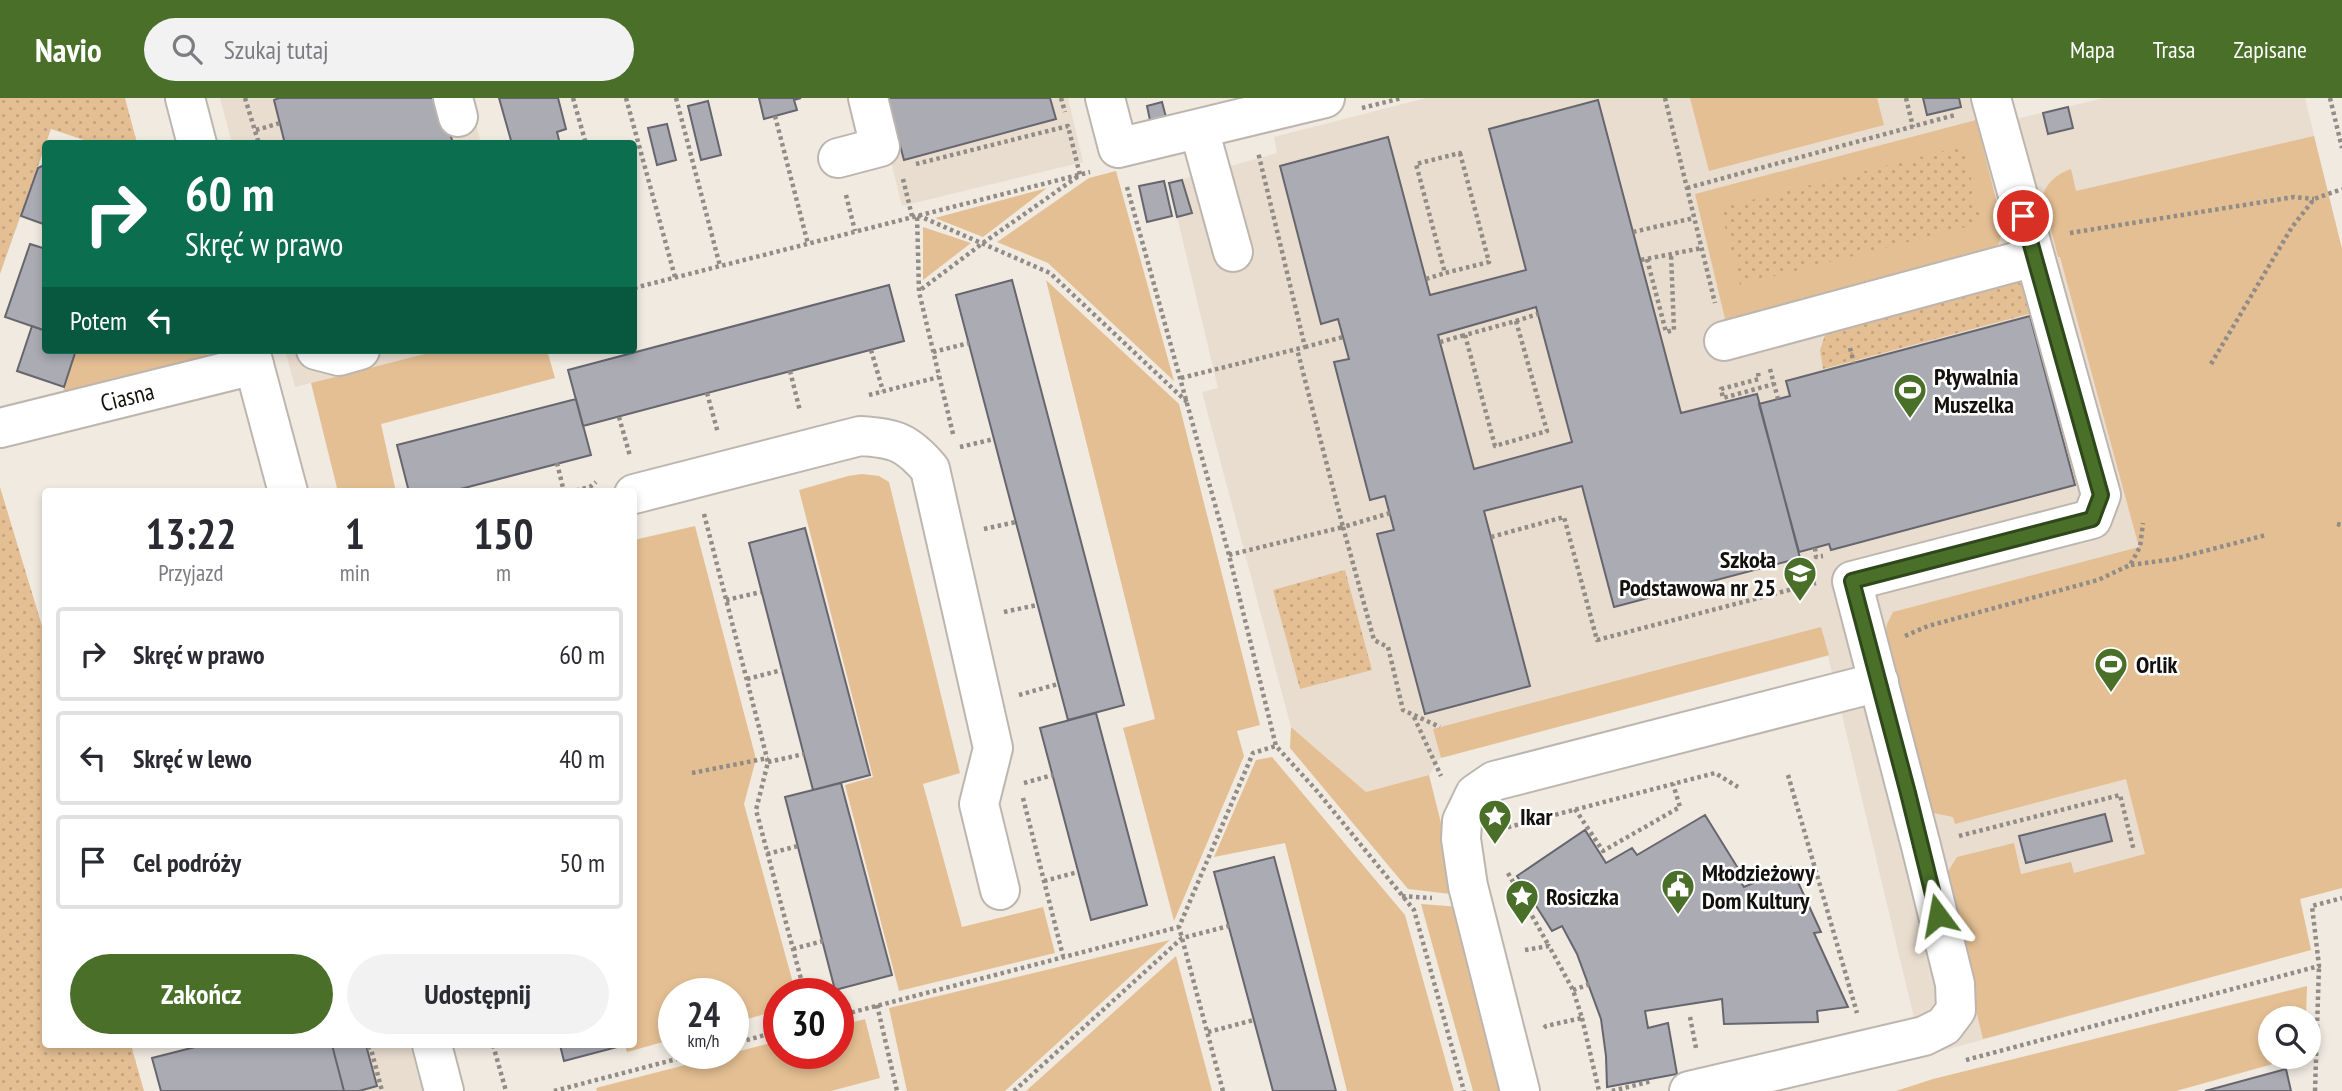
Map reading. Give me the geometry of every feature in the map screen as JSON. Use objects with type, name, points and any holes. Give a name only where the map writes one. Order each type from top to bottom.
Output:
[{"type":"street","points":[[185,98],[196,140]]},
{"type":"street","points":[[842,175],[880,147],[868,98]]},
{"type":"street","points":[[1105,98],[1119,156],[1199,129],[1325,98]]},
{"type":"street","points":[[1689,1091],[1924,1036],[1944,1026],[1956,1010],[1955,985],[1852,581],[2092,519],[2101,495],[1992,102]]},
{"type":"street","points":[[1199,129],[1233,252]]},
{"type":"street","points":[[1724,341],[2032,248]]},
{"type":"street","points":[[252,354],[287,488]]},
{"type":"street","name":"Ciasna","points":[[0,428],[252,354]]},
{"type":"street","points":[[637,493],[860,436],[884,438],[913,449],[930,469],[993,748],[979,804],[1000,890]]},
{"type":"street","points":[[1520,1091],[1468,886],[1461,839],[1462,821],[1475,794],[1494,781],[1876,670]]},
{"type":"street","points":[[433,1048],[444,1091]]},
{"type":"path","points":[[246,98],[258,140]]},
{"type":"path","points":[[573,98],[585,140]]},
{"type":"path","points":[[626,98],[675,277]]},
{"type":"path","points":[[676,98],[720,266]]},
{"type":"path","points":[[1361,108],[1402,98]]},
{"type":"path","points":[[1665,98],[1724,341]]},
{"type":"path","points":[[1906,98],[1913,127]]},
{"type":"path","points":[[2329,98],[2339,122],[2342,148]]},
{"type":"path","points":[[1687,188],[1913,127],[1992,102]]},
{"type":"path","points":[[775,116],[808,243]]},
{"type":"path","points":[[1049,121],[1052,131]]},
{"type":"path","points":[[256,130],[280,123]]},
{"type":"path","points":[[914,164],[1068,126],[1080,175]]},
{"type":"path","points":[[1256,147],[1305,347]]},
{"type":"path","points":[[1426,279],[1489,262],[1460,153],[1416,164],[1445,273]]},
{"type":"path","points":[[919,292],[1080,175],[1119,156],[1229,555],[1276,746],[1317,791],[1414,910],[1464,1091]]},
{"type":"path","points":[[902,168],[914,216]]},
{"type":"path","points":[[842,175],[855,231]]},
{"type":"path","points":[[637,287],[1080,175]]},
{"type":"path","points":[[2032,248],[2294,197],[2314,199],[2342,189]]},
{"type":"path","points":[[2211,364],[2291,228],[2314,199]]},
{"type":"path","points":[[914,216],[1050,273],[1188,402]]},
{"type":"path","points":[[1633,232],[1694,218]]},
{"type":"path","points":[[1641,261],[1702,248]]},
{"type":"path","points":[[1647,259],[1666,332],[1674,330],[1671,254]]},
{"type":"path","points":[[1440,342],[1538,314]]},
{"type":"path","points":[[1465,335],[1495,446],[1547,431],[1516,321]]},
{"type":"path","points":[[1181,378],[1343,337]]},
{"type":"path","points":[[933,352],[969,343]]},
{"type":"path","points":[[871,349],[883,391]]},
{"type":"path","points":[[1297,349],[1374,640],[1388,647],[1403,710],[1440,727]]},
{"type":"path","points":[[790,371],[801,412]]},
{"type":"path","points":[[1772,374],[1778,399]]},
{"type":"path","points":[[707,393],[718,433]]},
{"type":"path","points":[[619,417],[630,457]]},
{"type":"path","points":[[956,448],[994,439]]},
{"type":"path","points":[[557,463],[563,488]]},
{"type":"path","points":[[694,479],[768,760],[756,810],[801,978]]},
{"type":"path","points":[[1229,555],[1390,513]]},
{"type":"path","points":[[1491,537],[1564,517],[1597,640],[1807,583]]},
{"type":"path","points":[[976,531],[1016,522]]},
{"type":"path","points":[[2130,565],[2140,547],[2143,523]]},
{"type":"path","points":[[1876,670],[1910,633],[1928,626],[2098,580],[2130,565],[2174,559],[2266,535]]},
{"type":"path","points":[[1815,548],[1816,557]]},
{"type":"path","points":[[726,600],[761,592]]},
{"type":"path","points":[[996,614],[1037,605]]},
{"type":"path","points":[[1357,615],[1367,613]]},
{"type":"path","points":[[747,679],[782,670]]},
{"type":"path","points":[[1015,695],[1058,684]]},
{"type":"path","points":[[1223,1091],[1179,927],[1253,753],[1276,746]]},
{"type":"path","points":[[692,773],[804,754]]},
{"type":"path","points":[[1494,830],[1716,773],[1738,787]]},
{"type":"path","points":[[1019,784],[1053,775]]},
{"type":"path","points":[[1788,775],[1867,1048]]},
{"type":"path","points":[[1575,809],[1603,851],[1679,807],[1673,785]]},
{"type":"path","points":[[1921,846],[2120,795],[2134,851]]},
{"type":"path","points":[[767,854],[797,846]]},
{"type":"path","points":[[1499,876],[1506,871],[1573,990],[1599,1091]]},
{"type":"path","points":[[1044,881],[1078,872]]},
{"type":"path","points":[[2315,1091],[2319,966],[2312,906],[2342,898]]},
{"type":"path","points":[[1014,1091],[1182,938],[1229,926]]},
{"type":"path","points":[[854,1011],[1179,927]]},
{"type":"path","points":[[793,948],[822,941]]},
{"type":"path","points":[[1522,950],[1549,946]]},
{"type":"path","points":[[1965,1060],[2319,966]]},
{"type":"path","points":[[1573,990],[1590,984]]},
{"type":"path","points":[[877,1005],[897,1091]]},
{"type":"path","points":[[1541,1032],[1546,1026],[1582,1018]]},
{"type":"path","points":[[1208,1032],[1254,1020]]},
{"type":"path","points":[[369,1048],[382,1091]]},
{"type":"path","points":[[494,1048],[506,1091]]},
{"type":"path","points":[[554,1091],[658,1064]]},
{"type":"path","points":[[583,1083],[585,1091]]},
{"type":"shaded area","points":[[0,98],[125,98],[136,140],[84,140],[51,129],[47,140],[42,140],[42,155],[0,274]]},
{"type":"shaded area","points":[[220,98],[469,98],[480,140],[231,140]]},
{"type":"shaded area","points":[[875,98],[1068,98],[1083,162],[902,206]]},
{"type":"shaded area","name":"Szkoła Podstawowa nr 25","points":[[1426,98],[2007,98],[2012,120],[2104,98],[2305,98],[2342,249],[2342,888],[2300,899],[2311,950],[1923,1056],[1828,656],[1441,757],[1429,775],[1366,792],[1291,727],[1202,392],[1218,388],[1169,183],[1277,153],[1274,137]]},
{"type":"shaded area","points":[[1690,98],[1877,98],[1884,125],[1709,171]]},
{"type":"shaded area","points":[[1976,120],[2003,227],[1999,243],[1989,256],[1727,327],[1695,194]]},
{"type":"shaded area","points":[[2314,136],[2342,249],[2342,888],[2300,899],[2311,950],[1983,1039],[1944,878],[1957,857],[2014,843],[2021,874],[2071,862],[2074,873],[2145,854],[2126,779],[1955,824],[1953,817],[1929,812],[1885,641],[1887,624],[1893,612],[2139,547],[2060,257],[2048,218],[2043,218],[2043,194],[2050,182],[2071,169],[2076,191]]},
{"type":"shaded area","points":[[1963,146],[1982,223],[1740,285],[1720,208]]},
{"type":"shaded area","points":[[1116,171],[1174,381],[1048,263],[997,242],[1089,178]]},
{"type":"shaded area","points":[[1047,188],[983,237],[935,218]]},
{"type":"shaded area","points":[[923,227],[971,243],[923,280]]},
{"type":"shaded area","points":[[2013,279],[2026,289],[2036,312],[1823,369],[1820,350],[1826,332]]},
{"type":"shaded area","points":[[1046,280],[1179,404],[1260,725],[1237,731],[1244,756],[1174,921],[1123,728],[1155,719]]},
{"type":"shaded area","points":[[75,354],[210,354],[196,366],[61,398]]},
{"type":"shaded area","points":[[286,354],[424,354],[295,387]]},
{"type":"shaded area","points":[[424,354],[548,354],[555,378],[381,424],[395,488],[337,488],[311,383]]},
{"type":"shaded area","points":[[862,474],[879,476],[889,482],[960,773],[923,784],[962,927],[1043,907],[1055,953],[899,991],[845,785],[873,777],[799,490]]},
{"type":"shaded area","points":[[0,487],[42,626],[42,1048],[132,1048],[144,1091],[0,1091]]},
{"type":"shaded area","points":[[695,526],[756,759],[744,804],[792,978],[763,978],[763,1015],[749,1018],[749,978],[658,978],[658,1043],[627,1052],[626,1048],[637,1048],[637,539]]},
{"type":"shaded area","points":[[1345,570],[1372,670],[1300,689],[1273,590]]},
{"type":"shaded area","points":[[1821,627],[1829,655],[1441,758],[1433,729]]},
{"type":"shaded area","points":[[1291,727],[1366,792],[1429,775],[1459,895],[1408,889],[1290,748]]},
{"type":"shaded area","points":[[1272,757],[1405,915],[1454,1091],[1347,1091],[1285,843],[1214,857],[1256,760]]},
{"type":"shaded area","points":[[1421,904],[1461,907],[1508,1091],[1473,1091]]},
{"type":"shaded area","points":[[1170,940],[1005,1091],[907,1091],[889,1008]]},
{"type":"shaded area","points":[[1176,956],[1212,1091],[1026,1091]]},
{"type":"shaded area","points":[[2307,986],[2306,1006],[2258,1006],[2258,1068],[2176,1091],[1896,1091],[1933,1079]]},
{"type":"shaded area","points":[[865,1019],[880,1078],[831,1091],[597,1091],[596,1088],[670,1069],[749,1069],[749,1049],[763,1045],[763,1069],[854,1069],[854,1022]]},
{"type":"shaded area","points":[[333,1048],[411,1048],[422,1091],[344,1091]]},
{"type":"building","points":[[441,98],[452,140],[284,140],[274,100]]},
{"type":"building","points":[[499,98],[558,98],[566,129],[557,132],[559,140],[511,140]]},
{"type":"building","points":[[759,98],[801,98],[794,100],[797,110],[764,119]]},
{"type":"building","points":[[887,98],[1050,98],[1056,119],[904,160]]},
{"type":"building","points":[[1923,98],[1959,98],[1961,107],[1927,115]]},
{"type":"building","points":[[1598,100],[1681,413],[1757,394],[1800,558],[1614,607],[1582,486],[1484,511],[1530,686],[1425,714],[1377,534],[1394,530],[1385,496],[1370,500],[1334,362],[1349,359],[1338,319],[1321,324],[1280,166],[1388,137],[1430,295],[1526,270],[1489,129]],"holes":[[[1536,307],[1572,442],[1474,469],[1438,335]]]},
{"type":"building","points":[[708,101],[721,155],[701,160],[688,106]]},
{"type":"building","points":[[1162,102],[1167,121],[1151,125],[1147,106]]},
{"type":"building","points":[[2068,107],[2073,128],[2048,134],[2043,113]]},
{"type":"building","points":[[667,124],[676,160],[657,165],[648,128]]},
{"type":"building","points":[[42,166],[42,224],[21,216],[38,168]]},
{"type":"building","points":[[1182,180],[1192,213],[1177,217],[1169,183]]},
{"type":"building","points":[[1164,181],[1172,216],[1147,222],[1139,186]]},
{"type":"building","points":[[30,244],[42,248],[42,330],[5,317]]},
{"type":"building","points":[[1012,280],[1124,705],[1068,720],[956,295]]},
{"type":"building","points":[[889,285],[904,341],[583,426],[568,370],[637,354],[637,352]]},
{"type":"building","name":"Pływalnia Muszelka","points":[[2030,316],[2075,485],[1831,550],[1829,544],[1799,552],[1759,404],[1790,396],[1786,381]]},
{"type":"building","points":[[32,326],[42,330],[42,354],[75,354],[64,387],[17,371]]},
{"type":"building","points":[[576,399],[591,455],[464,488],[408,488],[397,445]]},
{"type":"building","points":[[805,528],[870,775],[813,790],[749,543]]},
{"type":"building","points":[[1096,713],[1147,905],[1091,920],[1040,728]]},
{"type":"building","points":[[841,783],[892,975],[854,985],[854,978],[832,978],[785,797]]},
{"type":"building","points":[[2105,814],[2112,841],[2026,863],[2019,836]]},
{"type":"building","points":[[1705,815],[1744,878],[1740,881],[1744,887],[1791,867],[1821,932],[1814,933],[1848,1007],[1817,1011],[1818,1022],[1724,1024],[1722,999],[1645,1011],[1648,1028],[1668,1023],[1677,1074],[1607,1087],[1601,1019],[1577,954],[1562,926],[1552,931],[1517,876],[1585,830],[1606,863],[1632,848],[1637,855]]},
{"type":"building","points":[[1274,857],[1336,1091],[1273,1091],[1214,872]]},
{"type":"building","points":[[191,1048],[333,1048],[344,1091],[161,1091],[152,1058]]},
{"type":"building","points":[[333,1048],[367,1048],[377,1086],[359,1091],[344,1091]]},
{"type":"building","points":[[561,1048],[613,1048],[564,1061]]},
{"type":"building","points":[[2286,1069],[2291,1091],[2205,1091]]},
{"type":"place","name":"Pływalnia Muszelka","points":[[1910,420]]},
{"type":"place","name":"Szkoła Podstawowa nr 25","points":[[1800,603]]},
{"type":"place","name":"Orlik","points":[[2111,694]]},
{"type":"place","name":"Ikar","points":[[1495,846]]},
{"type":"place","name":"Młodzieżowy Dom Kultury","points":[[1678,916]]},
{"type":"place","name":"Rosiczka","points":[[1522,926]]},
{"type":"route","points":[[1938,915],[1852,581],[2092,519],[2101,495],[2023,216]]}]
